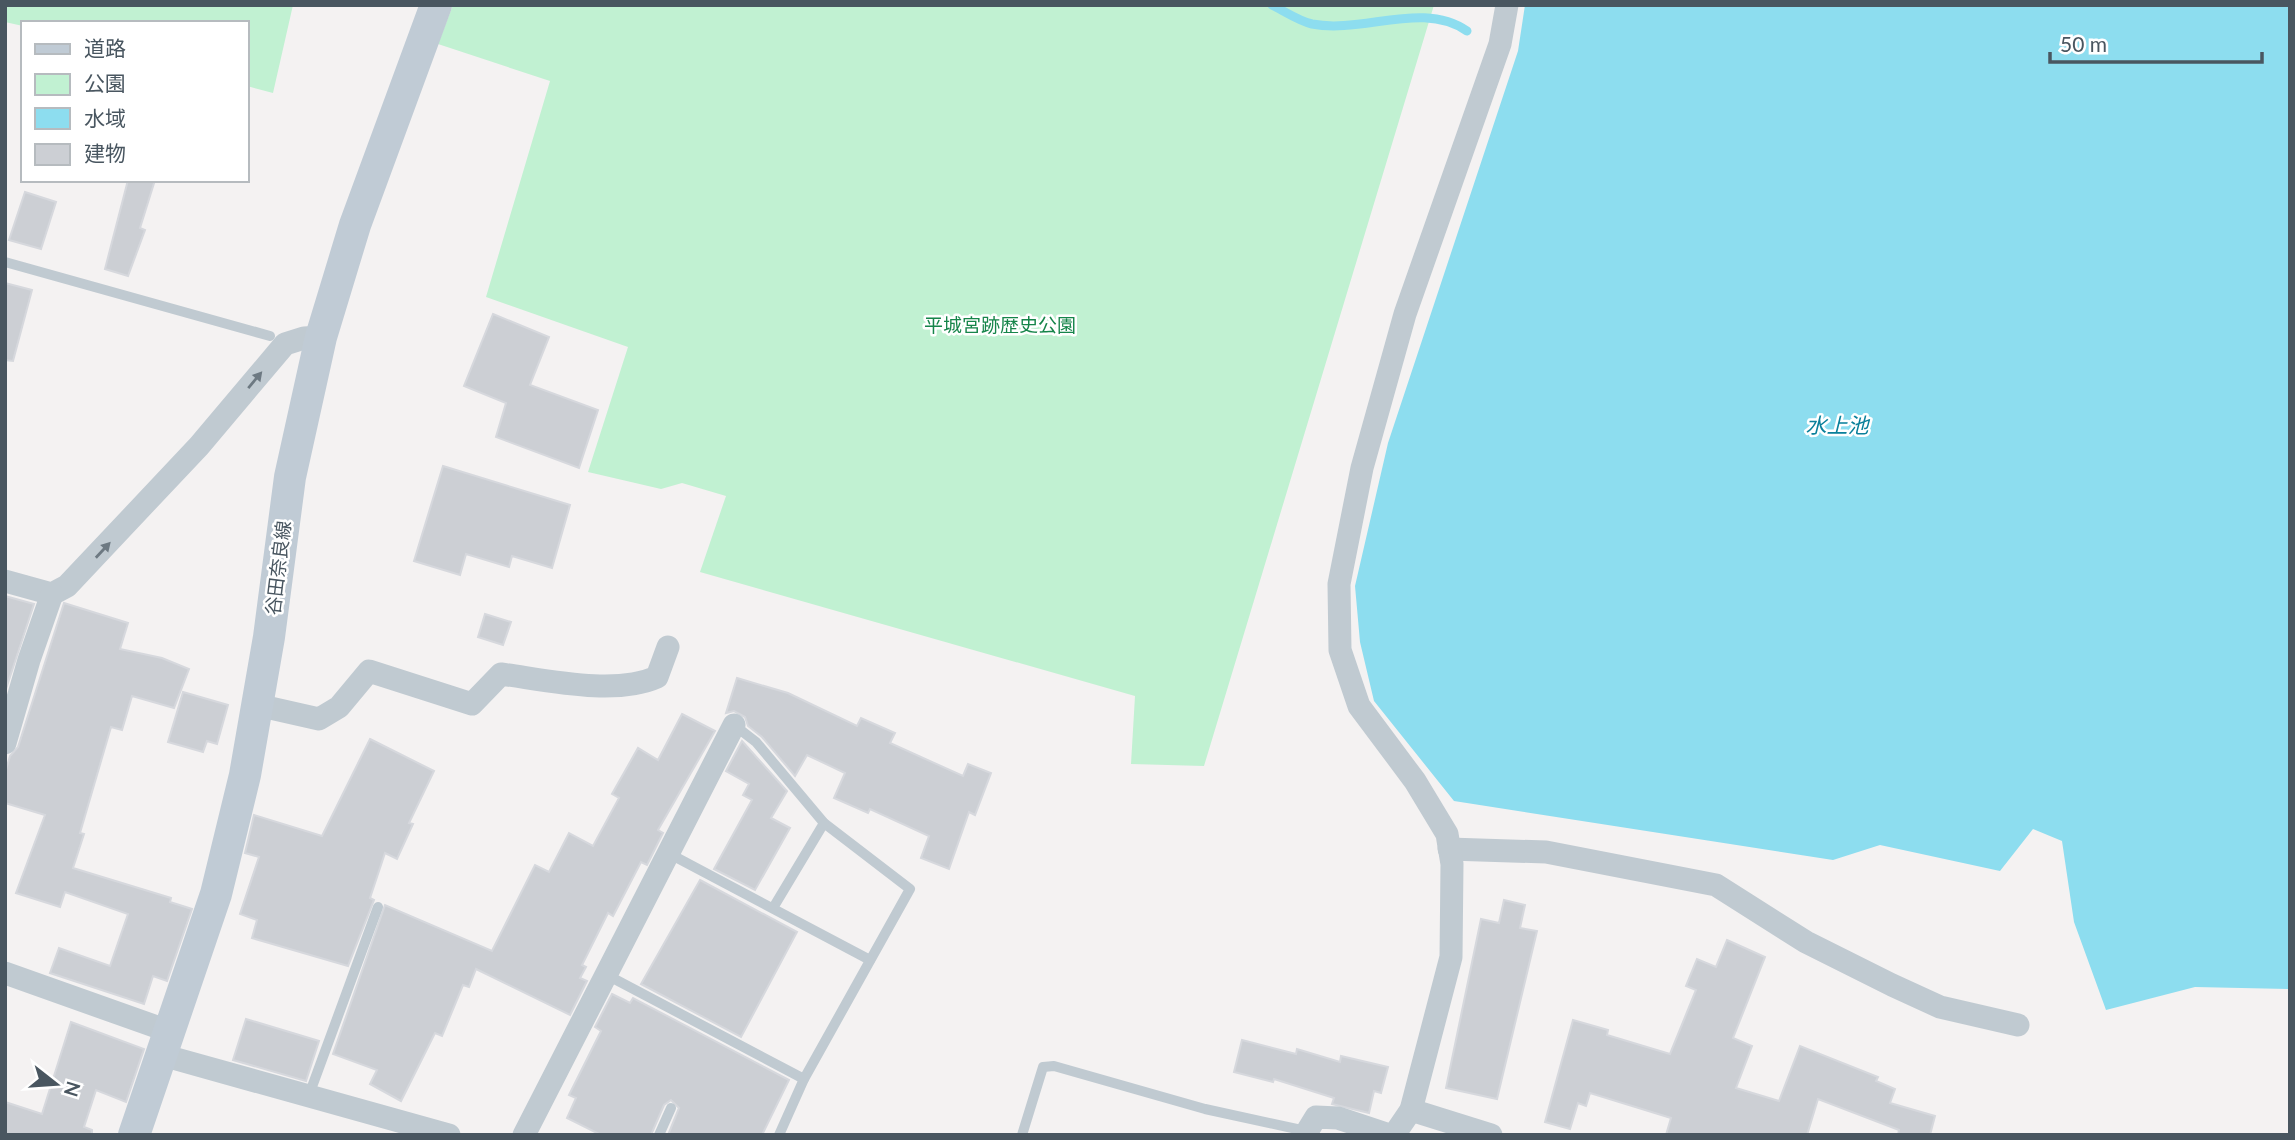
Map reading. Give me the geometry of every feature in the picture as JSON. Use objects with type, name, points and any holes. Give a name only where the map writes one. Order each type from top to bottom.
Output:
[{"type":"main road","name":"谷田奈良線","points":[[134,1135],[216,894],[245,775],[290,477],[321,337],[355,225],[436,5]]},
{"type":"street","points":[[1306,1133],[1316,1116],[1338,1118],[1392,1135],[1411,1110],[1451,957],[1452,864],[1447,834],[1415,781],[1359,706],[1340,650],[1339,584],[1362,468],[1405,314],[1500,44],[1507,5]]},
{"type":"street","points":[[5,743],[52,594],[78,577],[199,446],[277,340],[321,337]]},
{"type":"street","points":[[5,581],[52,594]]},
{"type":"street","points":[[257,705],[319,719],[339,707],[369,671],[472,704],[501,674],[590,685],[642,684],[657,677],[668,647]]},
{"type":"street","points":[[524,1135],[734,725]]},
{"type":"street","points":[[1449,849],[1546,852],[1716,885],[1806,942],[1892,985],[1940,1007],[2018,1025]]},
{"type":"street","points":[[5,973],[166,1044],[309,1095],[449,1135]]},
{"type":"street","points":[[1411,1110],[1491,1135]]},
{"type":"lane","points":[[5,262],[277,340]]},
{"type":"lane","points":[[734,725],[756,742],[824,823],[910,889],[804,1079],[779,1135]]},
{"type":"lane","points":[[773,908],[824,823]]},
{"type":"lane","points":[[668,853],[870,960]]},
{"type":"lane","points":[[309,1095],[378,907]]},
{"type":"lane","points":[[605,974],[804,1079]]},
{"type":"lane","points":[[1022,1135],[1044,1067],[1054,1066],[1205,1110],[1306,1133]]},
{"type":"lane","points":[[659,1135],[671,1108]]},
{"type":"green space","points":[[5,5],[293,5],[273,93],[248,86],[248,21],[21,21],[21,26],[5,22]]},
{"type":"green space","name":"平城宮跡歴史公園","points":[[453,5],[1434,5],[1204,766],[1131,764],[1135,696],[700,572],[726,496],[682,483],[661,489],[588,472],[628,347],[486,297],[550,81],[438,44]]},
{"type":"water","name":"水上池","points":[[1525,5],[2290,5],[2290,989],[2195,987],[2106,1010],[2074,922],[2062,841],[2033,829],[2000,871],[1880,845],[1833,860],[1454,801],[1374,701],[1360,642],[1355,586],[1388,443],[1518,51]]},
{"type":"building","points":[[127,182],[154,182],[140,228],[145,230],[128,276],[105,269]]},
{"type":"building","points":[[25,192],[56,202],[41,249],[9,240]]},
{"type":"building","points":[[5,283],[32,290],[13,361],[5,360]]},
{"type":"building","points":[[493,314],[549,337],[530,385],[598,410],[579,468],[496,437],[506,403],[464,386]]},
{"type":"building","points":[[443,466],[570,505],[552,568],[512,556],[509,567],[466,554],[460,575],[414,561]]},
{"type":"building","points":[[5,596],[34,604],[5,692]]},
{"type":"building","points":[[64,603],[128,623],[120,649],[162,658],[189,669],[174,708],[132,696],[122,730],[111,727],[80,833],[84,834],[73,868],[171,898],[170,902],[192,909],[167,981],[153,976],[144,1004],[50,973],[59,948],[110,966],[128,914],[65,892],[60,907],[16,893],[45,815],[5,803],[5,773],[10,756],[18,747]]},
{"type":"building","points":[[485,614],[511,622],[503,645],[478,637]]},
{"type":"building","points":[[737,678],[788,693],[857,726],[861,718],[895,733],[890,743],[963,776],[968,764],[991,773],[975,815],[969,812],[949,869],[921,858],[929,836],[870,809],[868,813],[834,798],[845,773],[807,755],[795,776],[762,737],[748,726],[745,717],[734,711],[726,713]]},
{"type":"building","points":[[183,692],[228,705],[217,744],[207,741],[203,752],[168,742]]},
{"type":"building","points":[[682,714],[715,731],[658,830],[663,833],[647,865],[641,862],[613,916],[608,913],[582,965],[586,967],[580,978],[587,981],[570,1015],[476,969],[469,987],[463,985],[442,1036],[435,1033],[401,1101],[370,1084],[377,1070],[333,1054],[385,905],[492,951],[535,865],[549,872],[569,833],[593,846],[619,798],[612,794],[638,748],[658,760]]},
{"type":"building","points":[[370,739],[434,771],[409,823],[413,824],[397,859],[385,853],[370,898],[374,900],[348,966],[252,938],[257,920],[240,914],[259,857],[245,853],[254,815],[322,836]]},
{"type":"building","points":[[742,741],[787,791],[771,818],[790,828],[755,890],[714,869],[752,800],[743,795],[749,784],[726,771]]},
{"type":"building","points":[[700,880],[797,932],[741,1037],[641,984]]},
{"type":"building","points":[[1504,900],[1525,905],[1520,928],[1537,931],[1497,1099],[1446,1088],[1481,919],[1499,923]]},
{"type":"building","points":[[1727,940],[1765,957],[1733,1038],[1752,1046],[1736,1088],[1779,1101],[1800,1046],[1878,1077],[1876,1081],[1895,1089],[1890,1103],[1935,1116],[1930,1135],[1898,1135],[1899,1130],[1818,1099],[1807,1135],[1666,1135],[1671,1118],[1590,1093],[1586,1106],[1578,1103],[1570,1129],[1545,1122],[1573,1020],[1608,1030],[1607,1035],[1670,1054],[1696,990],[1686,986],[1697,959],[1716,967]]},
{"type":"building","points":[[612,994],[630,1003],[633,998],[789,1080],[762,1135],[668,1135],[679,1108],[671,1100],[664,1105],[651,1135],[601,1135],[567,1118],[576,1098],[569,1095],[601,1031],[595,1027]]},
{"type":"building","points":[[246,1019],[319,1041],[306,1081],[233,1060]]},
{"type":"building","points":[[71,1022],[144,1049],[126,1102],[96,1090],[84,1127],[92,1130],[92,1135],[5,1135],[5,1102],[42,1114]]},
{"type":"building","points":[[1242,1040],[1296,1054],[1297,1049],[1340,1062],[1341,1056],[1388,1067],[1381,1093],[1374,1091],[1369,1113],[1332,1104],[1334,1098],[1274,1079],[1273,1082],[1234,1072]]},
{"type":"waterway","points":[[1272,5],[1312,24],[1352,25],[1431,18],[1450,22],[1467,31]]}]
